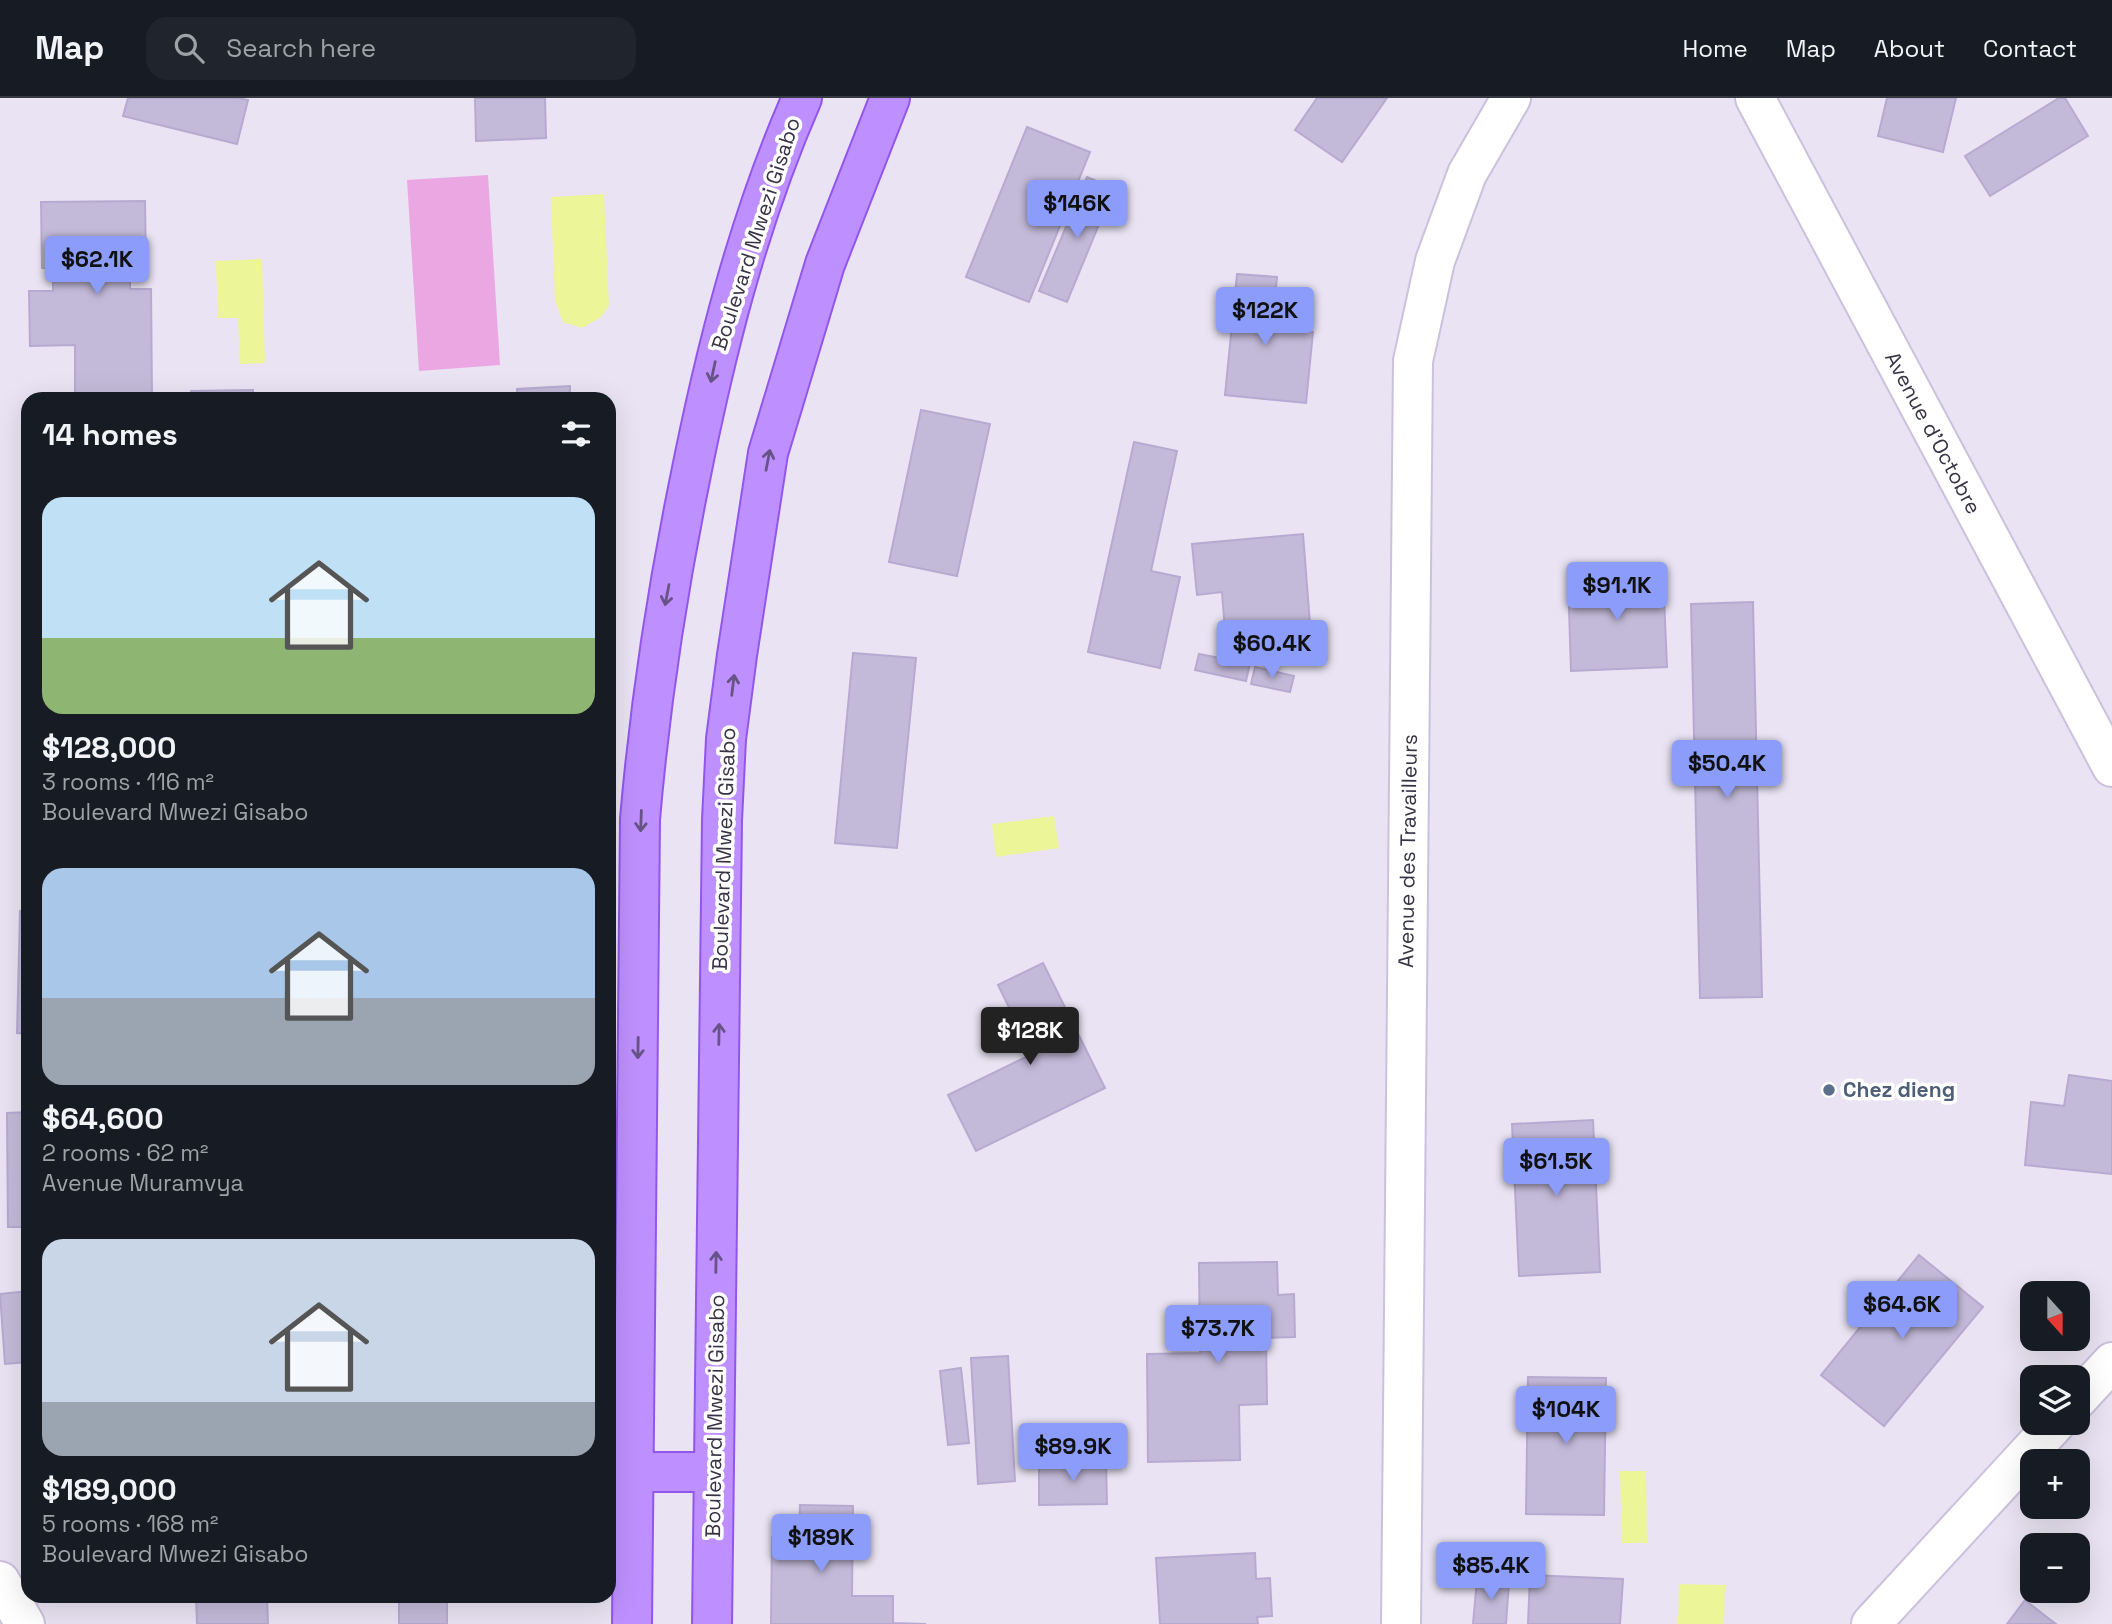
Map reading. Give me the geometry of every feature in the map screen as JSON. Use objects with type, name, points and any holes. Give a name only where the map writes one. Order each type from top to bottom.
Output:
[{"type":"main road","name":"Boulevard Mwezi Gisabo","points":[[632,1624],[640,819],[648,726],[664,609],[725,317],[781,145],[802,98]]},
{"type":"main road","name":"Boulevard Mwezi Gisabo","points":[[712,1624],[722,820],[726,739],[768,453],[825,264],[890,98]]},
{"type":"main road","points":[[634,1472],[714,1472]]},
{"type":"street","name":"Avenue des Travailleurs","points":[[1401,1624],[1413,361],[1434,261],[1467,174],[1511,98]]},
{"type":"street","name":"Avenue d'Octobre","points":[[1755,98],[2112,767]]},
{"type":"street","points":[[2090,1386],[2112,1362]]},
{"type":"street","points":[[1871,1624],[2045,1435]]},
{"type":"street","points":[[0,1581],[25,1624]]},
{"type":"shaded area","points":[[488,175],[500,365],[419,371],[407,180]]},
{"type":"shaded area","points":[[604,194],[609,306],[601,317],[582,328],[563,322],[555,301],[551,197]]},
{"type":"shaded area","points":[[262,259],[265,363],[240,364],[238,318],[218,318],[216,261]]},
{"type":"shaded area","points":[[1054,816],[1059,848],[996,857],[992,824]]},
{"type":"shaded area","points":[[1620,1471],[1646,1471],[1647,1543],[1622,1543]]},
{"type":"shaded area","points":[[1679,1584],[1725,1585],[1724,1624],[1678,1624]]},
{"type":"building","points":[[128,98],[248,100],[237,144],[123,116]]},
{"type":"building","points":[[475,98],[545,98],[546,138],[476,141]]},
{"type":"building","points":[[1317,98],[1387,98],[1342,162],[1295,130]]},
{"type":"building","points":[[1887,98],[1956,98],[1943,152],[1878,136]]},
{"type":"building","points":[[2059,98],[2065,98],[2088,136],[1990,196],[1965,156]]},
{"type":"building","points":[[1027,127],[1090,152],[1029,302],[966,277]]},
{"type":"building","points":[[1087,177],[1114,188],[1067,302],[1039,291]]},
{"type":"building","points":[[145,201],[146,266],[130,267],[130,289],[151,289],[152,392],[75,392],[75,345],[30,346],[29,291],[53,291],[53,268],[42,268],[41,202]]},
{"type":"building","points":[[1237,274],[1277,277],[1272,328],[1313,332],[1306,403],[1225,395]]},
{"type":"building","points":[[570,386],[570,392],[517,392],[517,389]]},
{"type":"building","points":[[253,390],[253,392],[191,392]]},
{"type":"building","points":[[921,410],[990,424],[957,576],[889,562]]},
{"type":"building","points":[[1134,442],[1177,451],[1151,571],[1180,577],[1160,668],[1088,652]]},
{"type":"building","points":[[1303,534],[1310,624],[1225,631],[1222,592],[1197,595],[1192,544]]},
{"type":"building","points":[[1663,574],[1667,667],[1571,671],[1568,577]]},
{"type":"building","points":[[1753,602],[1762,997],[1700,998],[1691,604]]},
{"type":"building","points":[[1228,645],[1253,650],[1246,681],[1195,670],[1199,654],[1225,659]]},
{"type":"building","points":[[853,653],[916,658],[897,848],[835,843]]},
{"type":"building","points":[[1255,667],[1294,676],[1290,692],[1251,684]]},
{"type":"building","points":[[20,911],[21,1033],[17,1033]]},
{"type":"building","points":[[1043,963],[1105,1088],[976,1151],[948,1095],[1032,1054],[998,985]]},
{"type":"building","points":[[2069,1075],[2112,1081],[2112,1174],[2025,1165],[2031,1102],[2064,1106]]},
{"type":"building","points":[[21,1112],[21,1227],[8,1227],[7,1113]]},
{"type":"building","points":[[1593,1120],[1600,1272],[1519,1276],[1512,1124]]},
{"type":"building","points":[[1919,1255],[1983,1307],[1884,1426],[1821,1375]]},
{"type":"building","points":[[1277,1262],[1278,1295],[1294,1294],[1295,1337],[1266,1338],[1267,1404],[1239,1405],[1240,1460],[1148,1462],[1147,1354],[1200,1353],[1199,1263]]},
{"type":"building","points":[[21,1292],[21,1363],[5,1364],[0,1294]]},
{"type":"building","points":[[1008,1356],[1015,1481],[978,1484],[971,1358]]},
{"type":"building","points":[[961,1368],[969,1443],[948,1445],[940,1371]]},
{"type":"building","points":[[1528,1377],[1606,1378],[1604,1515],[1526,1514]]},
{"type":"building","points":[[1106,1461],[1107,1504],[1039,1505],[1039,1462]]},
{"type":"building","points":[[800,1505],[853,1506],[852,1596],[893,1596],[893,1623],[926,1624],[771,1624],[772,1537],[799,1537]]},
{"type":"building","points":[[1255,1553],[1256,1579],[1270,1578],[1272,1616],[1257,1617],[1258,1624],[1160,1624],[1156,1558]]},
{"type":"building","points":[[1530,1575],[1623,1579],[1620,1624],[1528,1624]]},
{"type":"building","points":[[1477,1579],[1509,1582],[1506,1624],[1473,1624]]},
{"type":"building","points":[[196,1603],[267,1603],[268,1624],[197,1624]]},
{"type":"building","points":[[399,1603],[447,1603],[447,1624],[399,1624]]},
{"type":"building","points":[[2023,1603],[2029,1603],[2056,1624],[2007,1624]]},
{"type":"place","name":"Chez dieng","points":[[1829,1090]]}]
